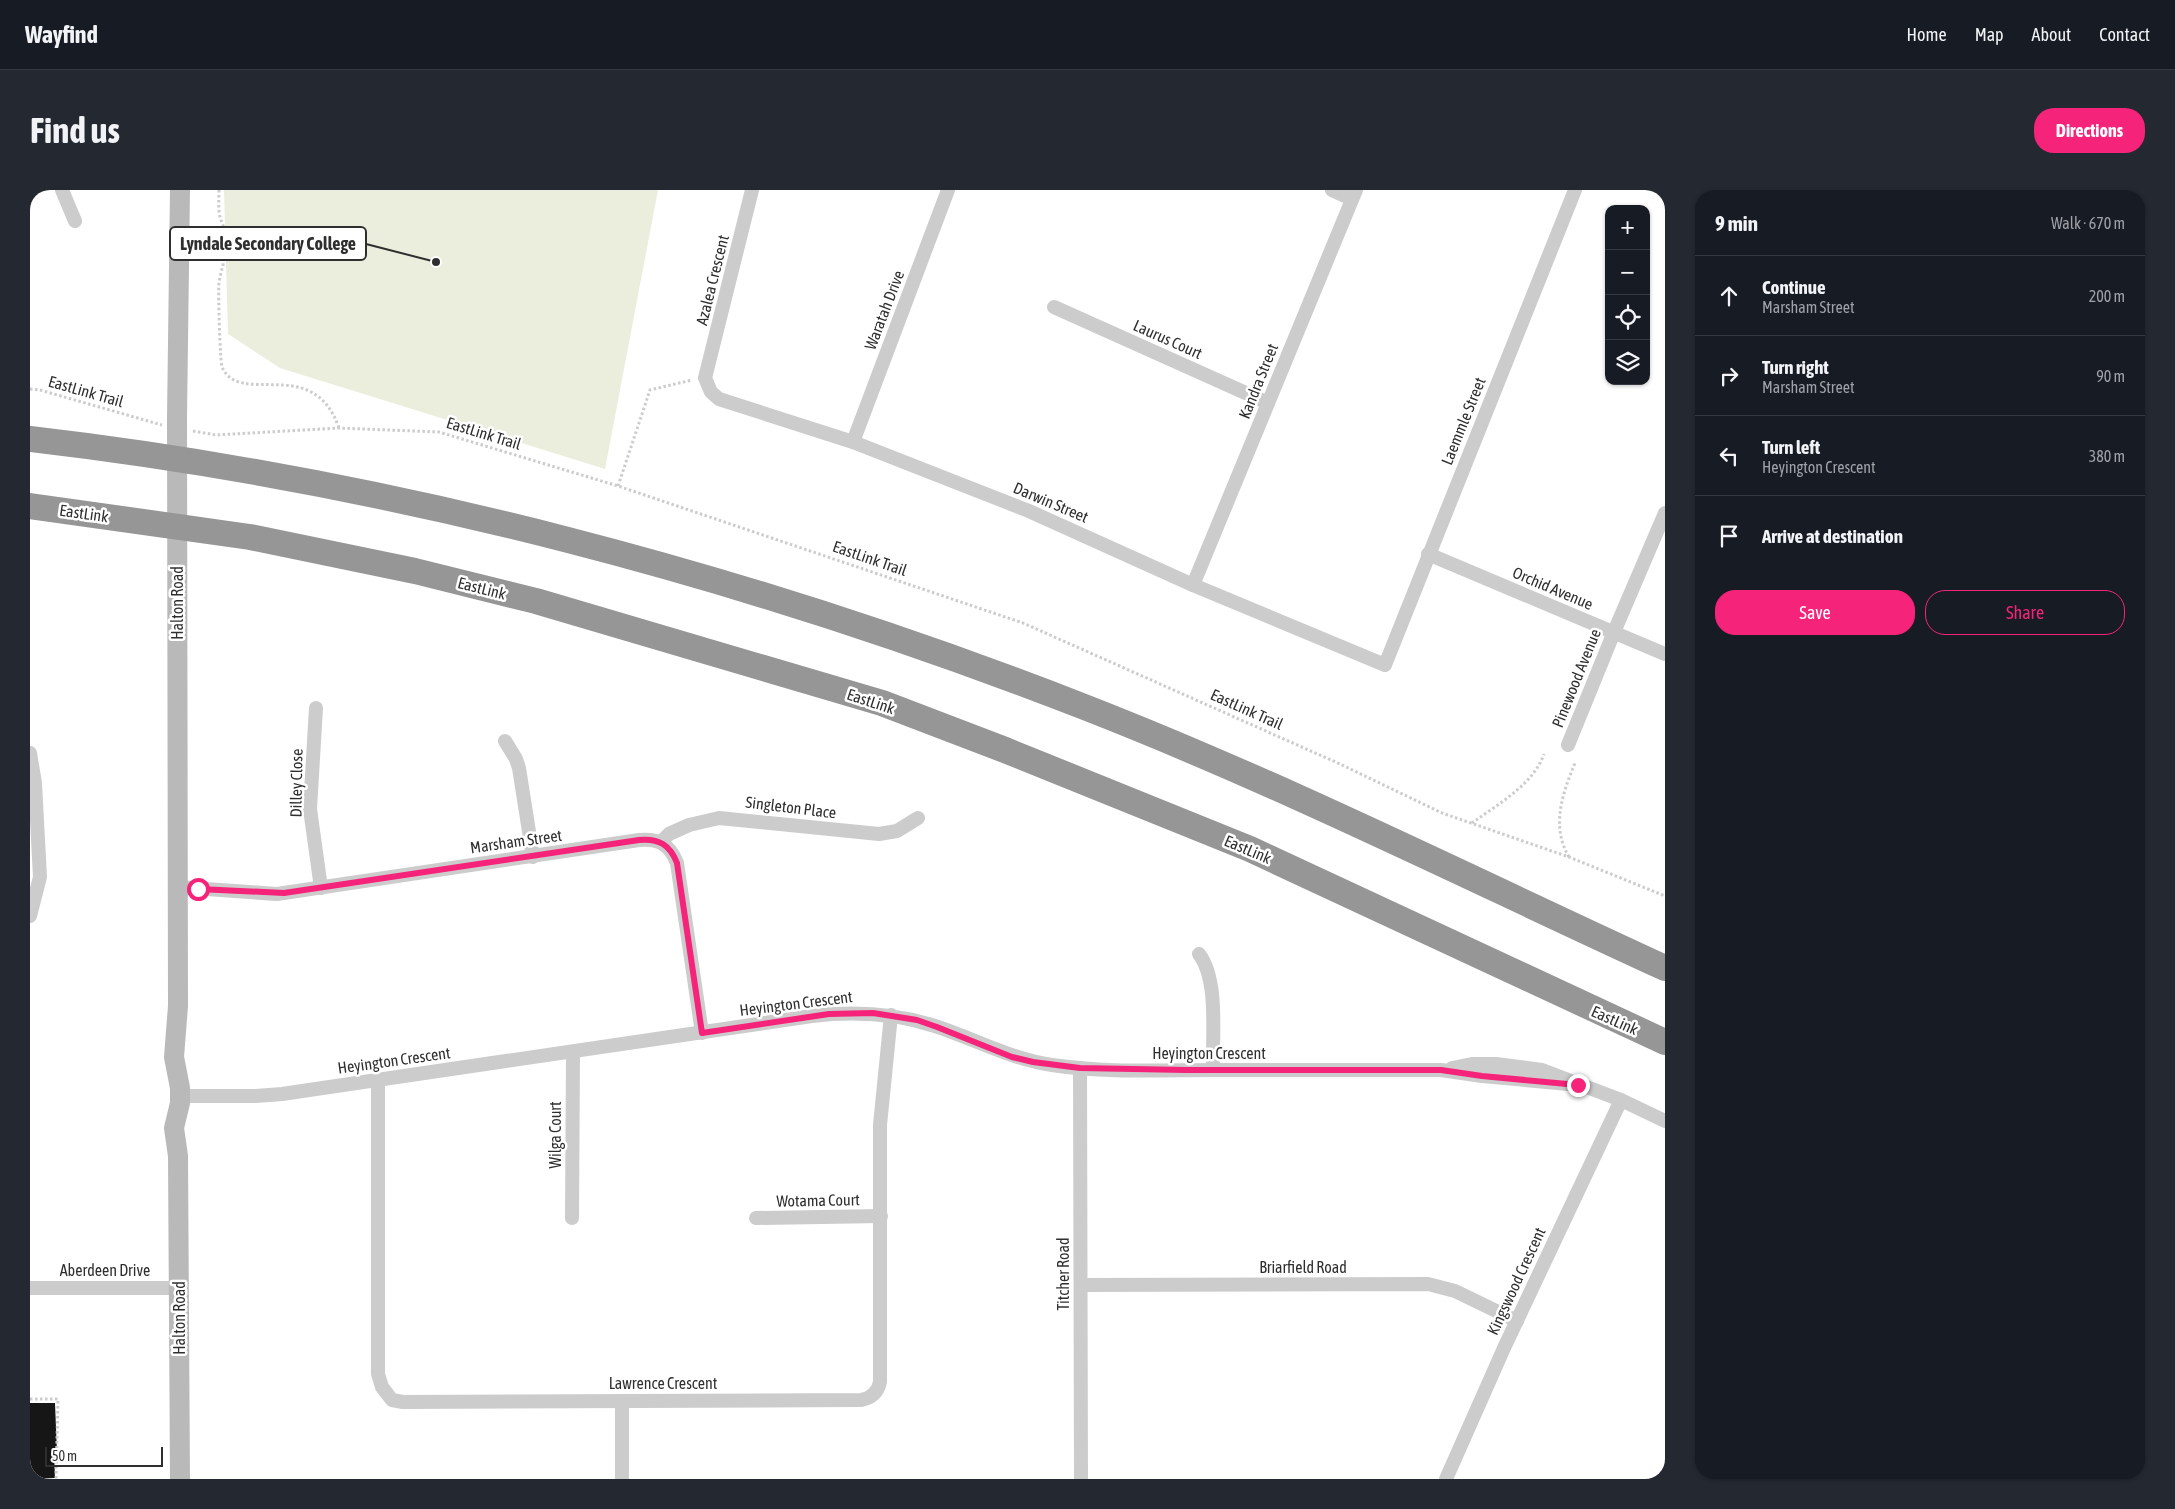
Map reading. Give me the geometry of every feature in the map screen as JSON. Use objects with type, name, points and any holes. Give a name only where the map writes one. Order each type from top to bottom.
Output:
[{"type":"highway","points":[[30,439],[198,463],[424,507],[614,553],[819,613],[1006,677],[1214,760],[1665,968]]},
{"type":"highway","name":"EastLink","points":[[30,506],[250,537],[415,571],[536,601],[882,703],[1250,849],[1665,1042]]},
{"type":"main road","name":"Halton Road","points":[[180,190],[177,570],[178,1017],[174,1057],[186,1096],[174,1128],[178,1156],[180,1479]]},
{"type":"street","points":[[62,190],[75,221]]},
{"type":"street","name":"Azalea Crescent","points":[[705,378],[752,190]]},
{"type":"street","name":"Waratah Drive","points":[[853,442],[948,190]]},
{"type":"street","points":[[1332,190],[1354,194]]},
{"type":"street","name":"Laemmle Street","points":[[1385,665],[1575,190]]},
{"type":"street","name":"Kandra Street","points":[[1194,585],[1354,194]]},
{"type":"street","name":"Laurus Court","points":[[1054,307],[1268,403]]},
{"type":"street","name":"Darwin Street","points":[[705,378],[711,392],[719,399],[853,442],[1029,511],[1194,585],[1385,665]]},
{"type":"street","name":"Pinewood Avenue","points":[[1568,745],[1665,514]]},
{"type":"street","name":"Orchid Avenue","points":[[1428,554],[1665,654]]},
{"type":"street","name":"Dilley Close","points":[[316,708],[310,809],[322,888]]},
{"type":"street","points":[[505,740],[519,768],[533,857]]},
{"type":"street","points":[[30,753],[35,783],[34,842],[40,877],[30,916]]},
{"type":"street","name":"Singleton Place","points":[[661,842],[669,834],[684,827],[718,818],[879,834],[896,831],[918,818]]},
{"type":"street","name":"Marsham Street","points":[[178,887],[276,894],[639,840],[661,842]]},
{"type":"street","points":[[661,842],[673,854],[677,863],[702,1033]]},
{"type":"street","points":[[1200,954],[1208,970],[1212,985],[1213,1070]]},
{"type":"street","name":"Heyington Crescent","points":[[186,1096],[268,1096],[829,1014],[866,1013],[891,1015],[937,1027],[1012,1057],[1033,1062],[1080,1068],[1441,1070],[1482,1076],[1578,1085],[1621,1100],[1665,1121]]},
{"type":"street","name":"Lawrence Crescent","points":[[378,1080],[378,1374],[388,1398],[403,1402],[862,1400],[872,1396],[879,1387],[881,1375],[880,1125],[891,1015]]},
{"type":"street","name":"Wilga Court","points":[[572,1218],[573,1052]]},
{"type":"street","name":"Titcher Road","points":[[1080,1068],[1081,1479]]},
{"type":"street","name":"Kingswood Crescent","points":[[1446,1479],[1517,1321],[1621,1100]]},
{"type":"street","name":"Wotama Court","points":[[756,1218],[881,1216]]},
{"type":"street","name":"Briarfield Road","points":[[1080,1285],[1428,1284],[1455,1291],[1517,1321]]},
{"type":"street","name":"Aberdeen Drive","points":[[30,1288],[179,1288]]},
{"type":"street","points":[[622,1401],[622,1479]]},
{"type":"path","points":[[218,190],[220,216],[227,236],[219,284],[222,366],[231,379],[242,384],[294,386],[307,389],[323,400],[334,414],[339,428]]},
{"type":"path","points":[[618,486],[650,390],[688,381]]},
{"type":"path","name":"EastLink Trail","points":[[30,389],[40,390],[150,423],[178,425],[216,435],[339,428],[439,432],[618,486],[1023,623],[1340,764],[1442,814],[1570,858],[1665,896]]},
{"type":"path","points":[[1472,824],[1527,781],[1540,766],[1544,754]]},
{"type":"path","points":[[1570,858],[1563,847],[1560,833],[1561,799],[1575,763]]},
{"type":"path","points":[[30,1399],[58,1399],[56,1479]]},
{"type":"green space","points":[[224,190],[658,190],[605,469],[280,368],[228,334]]},
{"type":"building","points":[[30,1403],[55,1403],[57,1452],[54,1452],[55,1478],[30,1479]]},
{"type":"place","name":"Lyndale Secondary College","points":[[436,262]]},
{"type":"route","points":[[198,889],[276,894],[639,840],[654,840],[661,842],[668,848],[677,863],[702,1033],[829,1014],[873,1013],[917,1020],[1012,1057],[1033,1062],[1080,1068],[1111,1070],[1441,1070],[1482,1076],[1578,1085]]}]
